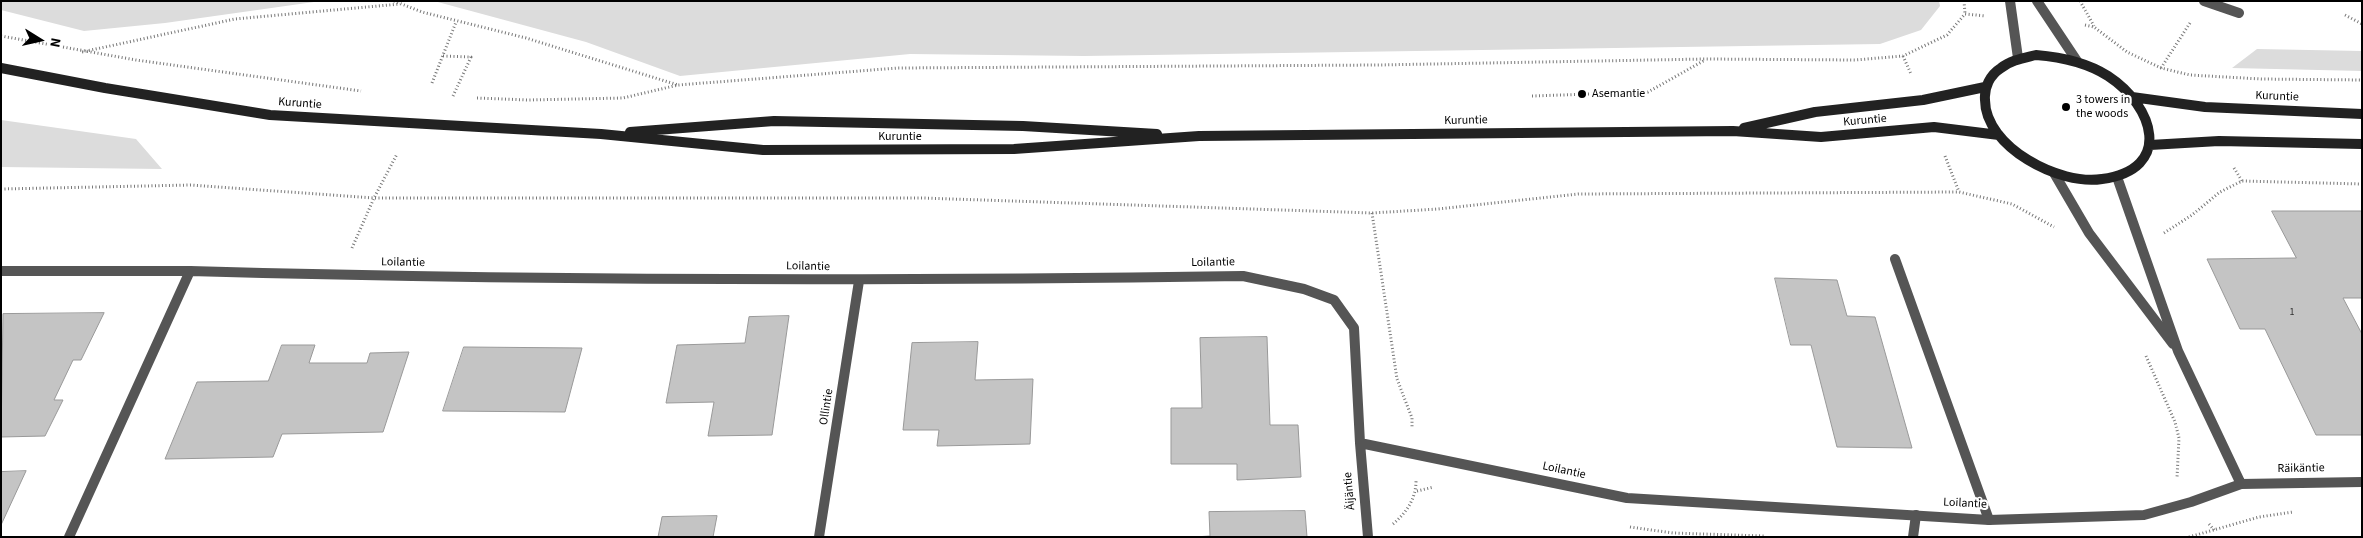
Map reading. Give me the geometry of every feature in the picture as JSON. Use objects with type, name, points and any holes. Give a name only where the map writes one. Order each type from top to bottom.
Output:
[{"type":"main road","points":[[2036,55],[2056,56],[2078,61],[2098,70],[2117,82],[2144,113],[2149,129],[2150,145],[2144,159],[2133,170],[2117,177],[2098,180],[2077,179],[2054,173],[2033,163],[2014,150],[1999,135],[1989,118],[1984,102],[1985,87],[1991,74],[2003,64],[2018,58],[2036,55]]},
{"type":"main road","name":"Kuruntie","points":[[1,68],[105,88],[270,115],[601,134],[763,150],[1014,150],[1199,136]]},
{"type":"main road","name":"Kuruntie","points":[[1733,131],[1814,112],[1923,100],[1985,87]]},
{"type":"main road","name":"Kuruntie","points":[[2132,97],[2205,107],[2362,114]]},
{"type":"main road","name":"Kuruntie","points":[[601,134],[774,121],[1023,126],[1199,136],[1733,131],[1821,137],[1934,127],[1999,135]]},
{"type":"main road","points":[[2150,145],[2219,141],[2362,144]]},
{"type":"street","points":[[2010,1],[2018,58]]},
{"type":"street","points":[[2037,1],[2078,61]]},
{"type":"street","points":[[2204,1],[2239,13]]},
{"type":"street","points":[[2054,173],[2088,233],[2130,291],[2178,351]]},
{"type":"street","points":[[2117,177],[2178,351],[2242,484]]},
{"type":"street","points":[[1895,260],[1990,520]]},
{"type":"street","name":"Loilantie","points":[[1,271],[190,271],[340,276],[859,281],[1242,276],[1304,289],[1334,300],[1354,328],[1360,443],[1627,498],[1990,520],[2144,515],[2191,502],[2242,484]]},
{"type":"street","points":[[69,537],[190,271]]},
{"type":"street","name":"Ollintie","points":[[819,537],[859,281]]},
{"type":"street","name":"Äijäntie","points":[[1360,443],[1368,537]]},
{"type":"street","name":"Räikäntie","points":[[2242,484],[2362,482]]},
{"type":"street","points":[[1913,537],[1916,515]]},
{"type":"path","points":[[394,1],[456,22],[526,38],[678,85]]},
{"type":"path","points":[[472,97],[528,100],[623,98],[678,85],[898,68],[1855,60],[1903,56],[1947,35],[1965,14],[1964,1]]},
{"type":"path","points":[[2080,1],[2094,27],[2127,52],[2161,68],[2190,74],[2261,79],[2362,80]]},
{"type":"path","points":[[2161,68],[2204,1]]},
{"type":"path","points":[[79,52],[235,19],[400,4]]},
{"type":"path","points":[[1965,14],[2012,18]]},
{"type":"path","points":[[2345,15],[2362,24]]},
{"type":"path","points":[[2050,20],[2094,27]]},
{"type":"path","points":[[432,83],[456,22]]},
{"type":"path","points":[[1,36],[79,52],[192,70],[364,91]]},
{"type":"path","points":[[443,56],[471,57],[453,96]]},
{"type":"path","points":[[1532,96],[1648,92],[1706,60]]},
{"type":"path","points":[[444,96],[462,97]]},
{"type":"path","points":[[340,276],[374,198],[397,154]]},
{"type":"path","points":[[2137,233],[2164,234],[2192,215],[2220,192],[2242,181],[2362,184]]},
{"type":"path","points":[[1,189],[191,185],[374,198],[922,198],[1372,213],[1578,194],[1959,192],[2012,204],[2061,230],[2088,233]]},
{"type":"path","points":[[1372,213],[1397,379],[1412,418],[1417,491],[1403,517],[1390,527]]},
{"type":"path","points":[[2143,349],[2160,382],[2175,422],[2179,438],[2176,477],[2191,502],[2215,531]]},
{"type":"path","points":[[2189,537],[2259,517],[2295,512]]},
{"type":"shaded area","points":[[1,1],[321,1],[165,23],[84,31],[1,10]]},
{"type":"shaded area","points":[[434,1],[1939,1],[1940,6],[1921,30],[1880,44],[1084,56],[910,54],[680,76],[586,42]]},
{"type":"shaded area","points":[[2257,49],[2362,51],[2362,71],[2232,68]]},
{"type":"shaded area","points":[[1,120],[136,139],[162,169],[1,167]]},
{"type":"building","points":[[2272,211],[2362,211],[2362,298],[2343,298],[2362,334],[2362,435],[2316,435],[2265,329],[2240,329],[2207,259],[2296,258]]},
{"type":"building","points":[[1775,278],[1837,280],[1847,316],[1875,317],[1912,448],[1837,447],[1811,345],[1791,345]]},
{"type":"building","points":[[104,313],[81,360],[73,360],[54,400],[63,400],[45,436],[1,437],[3,314]]},
{"type":"building","points":[[789,316],[772,435],[708,436],[714,402],[666,403],[677,345],[745,343],[749,317]]},
{"type":"building","points":[[1267,337],[1270,425],[1298,425],[1301,477],[1237,480],[1237,464],[1171,464],[1171,408],[1202,408],[1200,338]]},
{"type":"building","points":[[978,342],[975,380],[1033,379],[1030,444],[937,446],[939,430],[903,430],[912,343]]},
{"type":"building","points":[[282,345],[315,345],[309,363],[367,363],[370,353],[409,352],[383,432],[282,434],[273,457],[165,459],[197,382],[268,381]]},
{"type":"building","points":[[464,347],[582,348],[565,412],[443,411]]},
{"type":"building","points":[[26,471],[1,525],[1,472]]},
{"type":"building","points":[[1305,511],[1307,537],[1194,537],[1210,536],[1209,512]]},
{"type":"building","points":[[717,516],[713,537],[658,537],[662,517]]},
{"type":"place","name":"Asemantie","points":[[1582,94]]},
{"type":"place","name":"3 towers in the woods","points":[[2066,107]]}]
